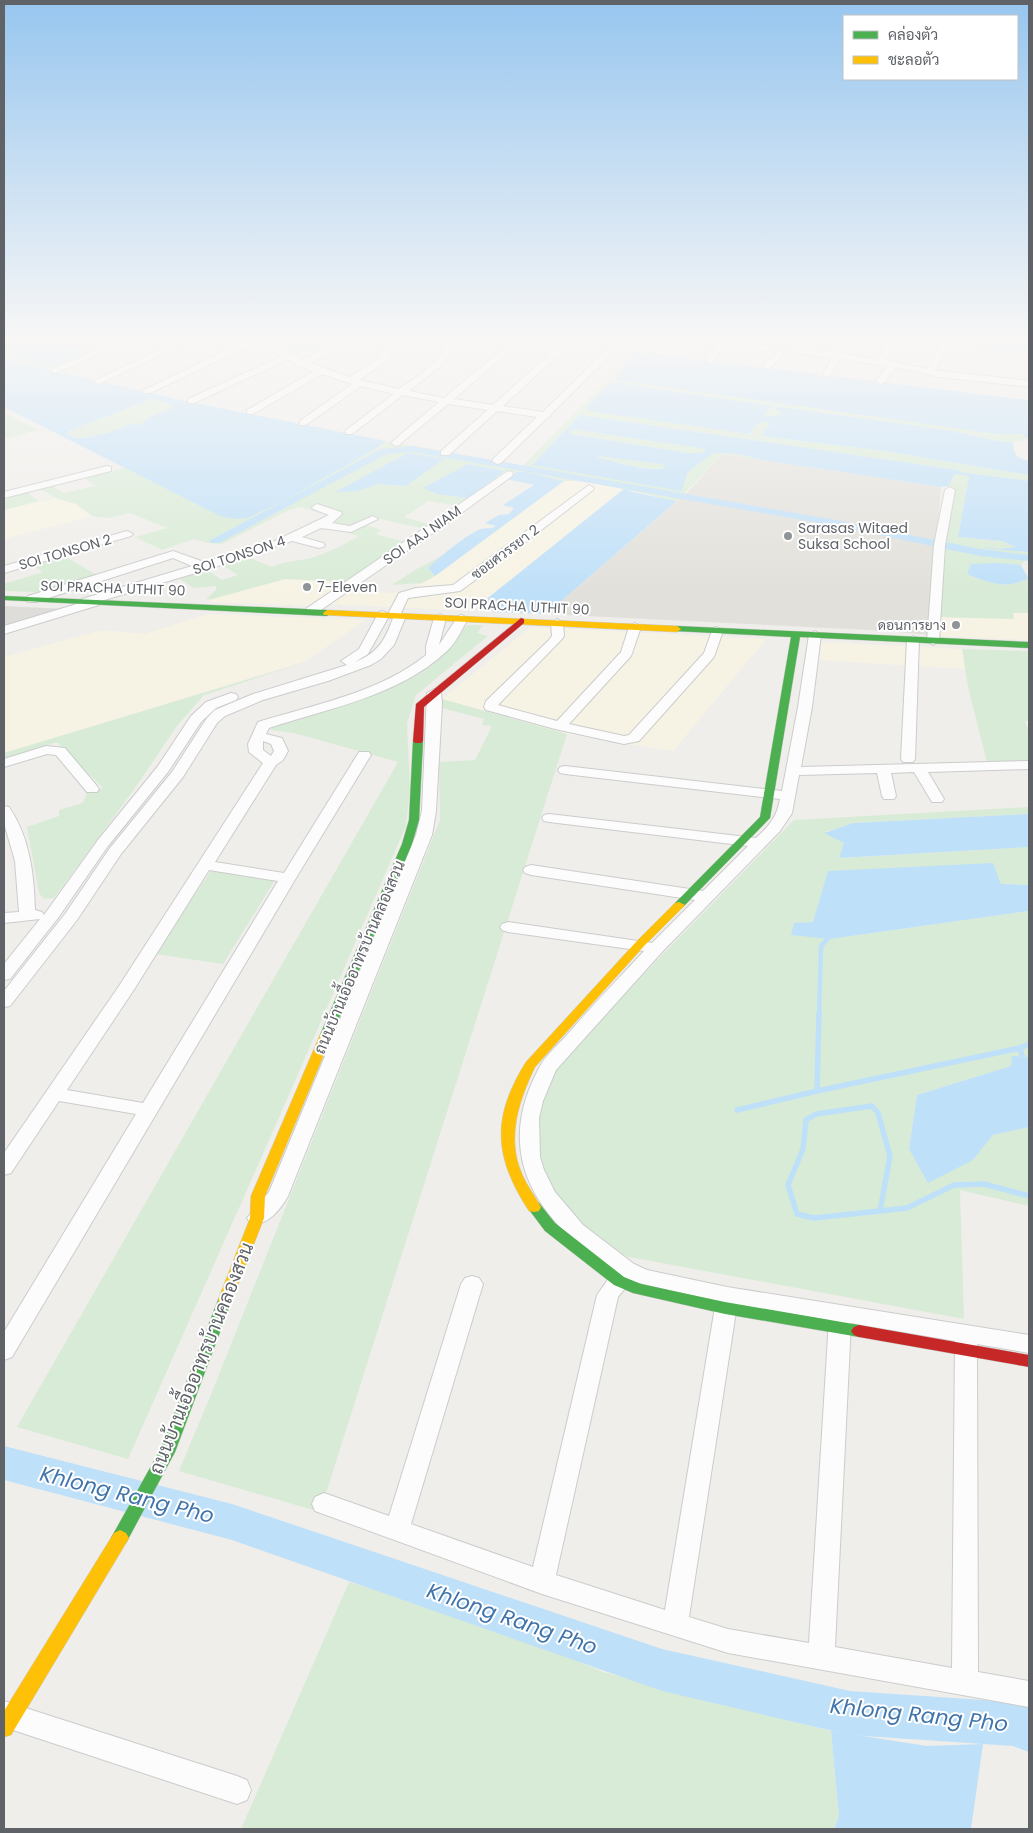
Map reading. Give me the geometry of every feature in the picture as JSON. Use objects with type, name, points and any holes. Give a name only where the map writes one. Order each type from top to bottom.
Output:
[{"type":"street","points":[[349,432],[362,423]]},
{"type":"street","points":[[396,443],[420,423]]},
{"type":"street","points":[[445,453],[480,423]]},
{"type":"street","points":[[497,461],[539,423]]},
{"type":"street","points":[[4,495],[107,469]]},
{"type":"street","name":"SOI AAJ NIAM","points":[[311,611],[445,520],[508,474]]},
{"type":"street","name":"ซอยศวรรยา 2","points":[[393,615],[403,596],[416,592],[456,588],[492,563],[589,488]]},
{"type":"street","points":[[933,641],[940,545],[944,511],[950,490]]},
{"type":"street","name":"SOI TONSON 4","points":[[4,630],[293,538],[321,525],[338,514],[317,506]]},
{"type":"street","points":[[321,525],[351,529],[373,519]]},
{"type":"street","name":"SOI TONSON 2","points":[[4,570],[127,534]]},
{"type":"street","points":[[293,538],[319,545]]},
{"type":"street","points":[[32,599],[173,554],[205,567]]},
{"type":"street","name":"SOI PRACHA UTHIT 90","points":[[4,598],[1029,645]]},
{"type":"street","points":[[4,975],[52,915],[103,843],[163,769],[196,719],[211,705],[242,693],[318,672],[353,658],[364,651],[393,615]]},
{"type":"street","points":[[4,1002],[71,917],[115,851],[178,774],[212,721],[227,709],[258,697],[340,672],[376,656],[391,640],[393,615]]},
{"type":"street","points":[[432,655],[432,646],[440,618]]},
{"type":"street","points":[[4,1168],[271,762],[256,752],[255,744],[263,725],[376,690],[399,680],[444,647],[462,619]]},
{"type":"street","name":"ถนนบ้านเอื้ออาทรบ้านคลองสวน","points":[[6,1719],[118,1542],[167,1452],[257,1218],[278,1196],[349,999],[429,811],[436,704],[434,693],[522,621]]},
{"type":"street","points":[[557,623],[558,636],[490,705],[493,708],[560,726],[624,740],[634,738],[710,654],[717,630]]},
{"type":"street","points":[[560,726],[627,653],[635,627]]},
{"type":"street","points":[[796,634],[785,704],[779,794],[785,813],[781,821],[751,842],[648,946],[548,1068],[534,1101],[528,1133],[530,1157],[534,1170],[548,1196],[557,1223],[576,1230],[623,1275],[643,1277],[726,1302],[966,1342],[1029,1361]]},
{"type":"street","points":[[779,794],[793,771],[805,707],[815,635]]},
{"type":"street","points":[[913,640],[913,763],[937,799]]},
{"type":"street","points":[[785,704],[805,707]]},
{"type":"street","points":[[179,744],[197,746]]},
{"type":"street","points":[[4,763],[46,750],[60,751],[92,789]]},
{"type":"street","points":[[4,1351],[288,878],[364,756]]},
{"type":"street","points":[[793,771],[883,769],[913,763],[1029,765]]},
{"type":"street","points":[[883,769],[889,796]]},
{"type":"street","points":[[565,770],[779,794]]},
{"type":"street","points":[[4,810],[22,851],[26,881],[27,916]]},
{"type":"street","points":[[549,818],[751,842]]},
{"type":"street","points":[[205,865],[288,878]]},
{"type":"street","points":[[531,870],[698,895]]},
{"type":"street","points":[[4,918],[52,915],[71,917]]},
{"type":"street","points":[[508,927],[648,946]]},
{"type":"street","points":[[54,1094],[149,1110]]},
{"type":"street","points":[[542,1583],[608,1295],[623,1275]]},
{"type":"street","points":[[397,1530],[472,1284]]},
{"type":"street","points":[[675,1626],[726,1302]]},
{"type":"street","points":[[821,1658],[840,1321]]},
{"type":"street","points":[[966,1342],[1029,1344]]},
{"type":"street","points":[[965,1683],[966,1342]]},
{"type":"street","points":[[324,1504],[542,1583],[728,1641],[1029,1694]]},
{"type":"street","points":[[6,1719],[237,1790]]},
{"type":"shaded area","name":"Sarasas Witaed Suksa School","points":[[722,454],[941,487],[930,635],[889,631],[546,614],[688,492]]},
{"type":"shaded area","points":[[564,481],[589,481],[625,488],[472,611],[330,604],[348,591],[395,593],[416,587],[435,576]]},
{"type":"shaded area","points":[[56,498],[76,504],[92,516],[4,539],[4,510]]},
{"type":"shaded area","points":[[285,579],[348,582],[312,606],[210,602],[212,599]]},
{"type":"shaded area","points":[[4,606],[66,609],[4,626]]},
{"type":"shaded area","points":[[1013,613],[1029,613],[1029,640],[936,636],[938,617],[1013,619]]},
{"type":"shaded area","points":[[208,614],[365,620],[306,661],[4,753],[4,657],[102,630],[145,634]]},
{"type":"shaded area","points":[[531,627],[766,639],[673,751],[567,734],[442,699]]},
{"type":"shaded area","points":[[821,642],[962,649],[965,669],[819,660]]},
{"type":"green space","points":[[4,423],[23,423],[38,430],[4,439]]},
{"type":"green space","points":[[91,423],[144,423],[139,425],[130,424],[108,433],[85,438],[74,438],[66,435],[69,431]]},
{"type":"green space","points":[[566,423],[573,423],[533,464],[688,472],[713,453],[734,453],[762,460],[722,454],[677,501],[589,481],[564,481],[525,472],[508,472],[468,464],[437,494],[468,498],[458,506],[428,501],[404,517],[431,525],[426,529],[370,517],[359,523],[382,530],[376,534],[405,542],[348,582],[285,579],[212,599],[206,599],[216,590],[216,586],[194,588],[178,578],[206,569],[222,580],[238,575],[221,564],[248,557],[272,567],[282,563],[317,556],[359,536],[340,530],[320,529],[330,516],[300,507],[289,510],[222,544],[207,543],[194,539],[162,550],[135,537],[167,528],[130,513],[108,518],[92,516],[76,504],[56,498],[40,489],[52,486],[64,493],[96,486],[84,478],[125,468],[220,516],[285,500],[377,448],[386,441],[523,466]],"holes":[[[408,453],[443,459],[406,486],[378,484],[377,470]]]},
{"type":"green space","points":[[632,423],[695,423],[704,427],[750,434],[753,427],[760,423],[768,423],[761,436],[884,451],[1029,475],[1029,481],[959,472],[957,470]]},
{"type":"green space","points":[[892,423],[917,423],[998,434],[1023,434],[1026,438],[1023,441],[997,441],[953,431]]},
{"type":"green space","points":[[580,430],[706,449],[702,453],[688,453],[570,434],[569,431]]},
{"type":"green space","points":[[598,456],[663,464],[665,468],[640,467],[599,458]]},
{"type":"green space","points":[[955,474],[969,476],[958,537],[1002,541],[1018,547],[985,548],[1029,552],[1029,560],[1025,560],[1021,565],[972,564],[967,574],[998,584],[1013,584],[1028,578],[1029,613],[1013,613],[1014,619],[938,617],[948,486]]},
{"type":"green space","points":[[26,491],[38,501],[4,510],[4,497]]},
{"type":"green space","points":[[62,555],[97,575],[38,592],[4,591],[4,584],[43,572],[31,564]]},
{"type":"green space","points":[[443,555],[428,568],[435,576],[422,583],[392,585],[415,570]]},
{"type":"green space","points":[[468,625],[483,625],[477,633],[488,636],[416,695],[407,723],[410,789],[406,826],[128,1459],[17,1427],[398,762],[294,733],[271,730],[274,723],[381,693],[417,675]]},
{"type":"green space","points":[[962,649],[1029,651],[1029,721],[1025,721],[1029,732],[1029,760],[987,762],[968,687]]},
{"type":"green space","points":[[306,662],[204,695],[177,726],[135,788],[54,898],[44,899],[39,893],[27,827],[59,816],[59,810],[83,803],[87,793],[103,788],[57,742],[4,759],[4,753]]},
{"type":"green space","points":[[442,699],[567,734],[320,1512],[179,1471],[440,820],[439,762],[475,760],[492,726],[482,725],[484,719],[442,708]]},
{"type":"green space","points":[[1029,807],[1029,814],[853,823],[825,832],[844,843],[840,858],[1029,847],[1029,885],[1000,884],[830,939],[1029,911],[1029,1057],[1013,1056],[1011,1066],[917,1095],[909,1149],[973,1160],[993,1135],[1029,1127],[1029,1206],[960,1190],[964,1319],[624,1256],[570,1216],[550,1193],[534,1146],[537,1108],[557,1063],[794,820]]},
{"type":"green space","points":[[211,871],[275,880],[223,964],[155,954]]},
{"type":"green space","points":[[349,1582],[492,1625],[603,1672],[831,1731],[839,1816],[834,1829],[241,1829]]},
{"type":"water","points":[[35,423],[91,423],[69,431],[67,434],[74,438],[85,438],[108,433],[130,424],[139,425],[142,423],[293,423],[386,441],[377,448],[285,500],[248,518],[235,519],[220,516]]},
{"type":"water","points":[[573,423],[632,423],[1029,481],[1029,552],[989,549],[982,547],[999,549],[1016,547],[1002,541],[958,537],[969,476],[955,474],[948,486],[941,487],[762,460],[734,453],[713,453],[688,472],[681,491],[532,465]],"holes":[[[580,430],[705,449],[702,453],[688,453],[570,434],[569,431]],[[598,456],[662,464],[665,468],[649,469],[599,458]]]},
{"type":"water","points":[[670,423],[760,423],[753,427],[750,434]]},
{"type":"water","points":[[766,423],[892,423],[953,431],[997,441],[1013,442],[1016,455],[1029,461],[1029,475],[884,451],[761,436],[769,424]]},
{"type":"water","points":[[917,423],[1029,423],[1029,441],[1023,434],[998,434]]},
{"type":"water","points":[[408,453],[444,459],[406,486],[378,484],[357,491],[335,492]]},
{"type":"water","points":[[468,464],[505,471],[468,498],[437,494],[423,488]]},
{"type":"water","points":[[516,472],[525,472],[564,481],[435,576],[428,568],[475,531],[496,526],[485,523],[499,515],[509,514],[514,508],[503,505],[534,485],[507,479]]},
{"type":"water","points":[[625,488],[632,492],[677,501],[546,614],[492,612],[495,605],[483,602]]},
{"type":"water","points":[[997,563],[1021,565],[1028,578],[1013,584],[998,584],[967,574],[971,564]]},
{"type":"water","points":[[1029,814],[1029,847],[839,858],[844,843],[824,833],[853,823]]},
{"type":"water","points":[[993,863],[1001,884],[1029,885],[1029,911],[830,939],[791,935],[794,923],[813,922],[828,871]]},
{"type":"water","points":[[1012,1056],[1029,1057],[1029,1127],[993,1135],[973,1160],[928,1183],[909,1149],[917,1095],[1011,1066]]},
{"type":"water","points":[[831,1731],[927,1746],[983,1744],[971,1829],[834,1829],[839,1816]]},
{"type":"waterway","points":[[215,541],[385,451],[412,449],[860,527],[956,548],[1029,558]]},
{"type":"waterway","points":[[819,1015],[821,946],[831,935]]},
{"type":"waterway","points":[[817,1091],[819,1013]]},
{"type":"waterway","points":[[1020,1048],[1029,1044]]},
{"type":"waterway","points":[[817,1091],[1020,1048]]},
{"type":"waterway","points":[[1020,1048],[1026,1068],[1029,1071]]},
{"type":"waterway","points":[[737,1110],[817,1091]]},
{"type":"waterway","points":[[872,1106],[878,1113],[890,1156],[880,1211],[814,1218],[797,1214],[788,1185],[803,1149],[806,1120],[816,1114],[872,1106]]},
{"type":"waterway","points":[[880,1211],[907,1208],[954,1185],[984,1184],[1029,1196]]},
{"type":"waterway","name":"Khlong Rang Pho","points":[[4,1463],[232,1522],[662,1670],[850,1713],[1013,1724],[1029,1729]]},
{"type":"traffic: fast","points":[[4,598],[327,613]]},
{"type":"traffic: fast","points":[[677,629],[1029,645]]},
{"type":"traffic: fast","points":[[679,905],[765,818],[796,634]]},
{"type":"traffic: fast","points":[[326,1035],[407,844],[414,820],[418,741]]},
{"type":"traffic: fast","points":[[534,1207],[550,1227],[619,1281],[638,1289],[725,1308],[859,1331]]},
{"type":"traffic: fast","points":[[120,1538],[167,1452],[225,1300]]},
{"type":"traffic: slow","points":[[327,613],[677,629]]},
{"type":"traffic: slow","points":[[534,1207],[522,1189],[514,1171],[509,1154],[508,1137],[509,1120],[514,1102],[530,1065],[640,944],[679,905]]},
{"type":"traffic: slow","points":[[225,1300],[257,1218],[258,1196],[326,1035]]},
{"type":"traffic: slow","points":[[4,1728],[120,1538]]},
{"type":"traffic: jam","points":[[418,741],[419,706],[521,621]]},
{"type":"traffic: jam","points":[[859,1331],[1029,1361]]},
{"type":"place","name":"Sarasas Witaed Suksa School","points":[[788,536]]},
{"type":"place","name":"7-Eleven","points":[[307,587]]},
{"type":"place","name":"ดอนการยาง","points":[[956,625]]}]
